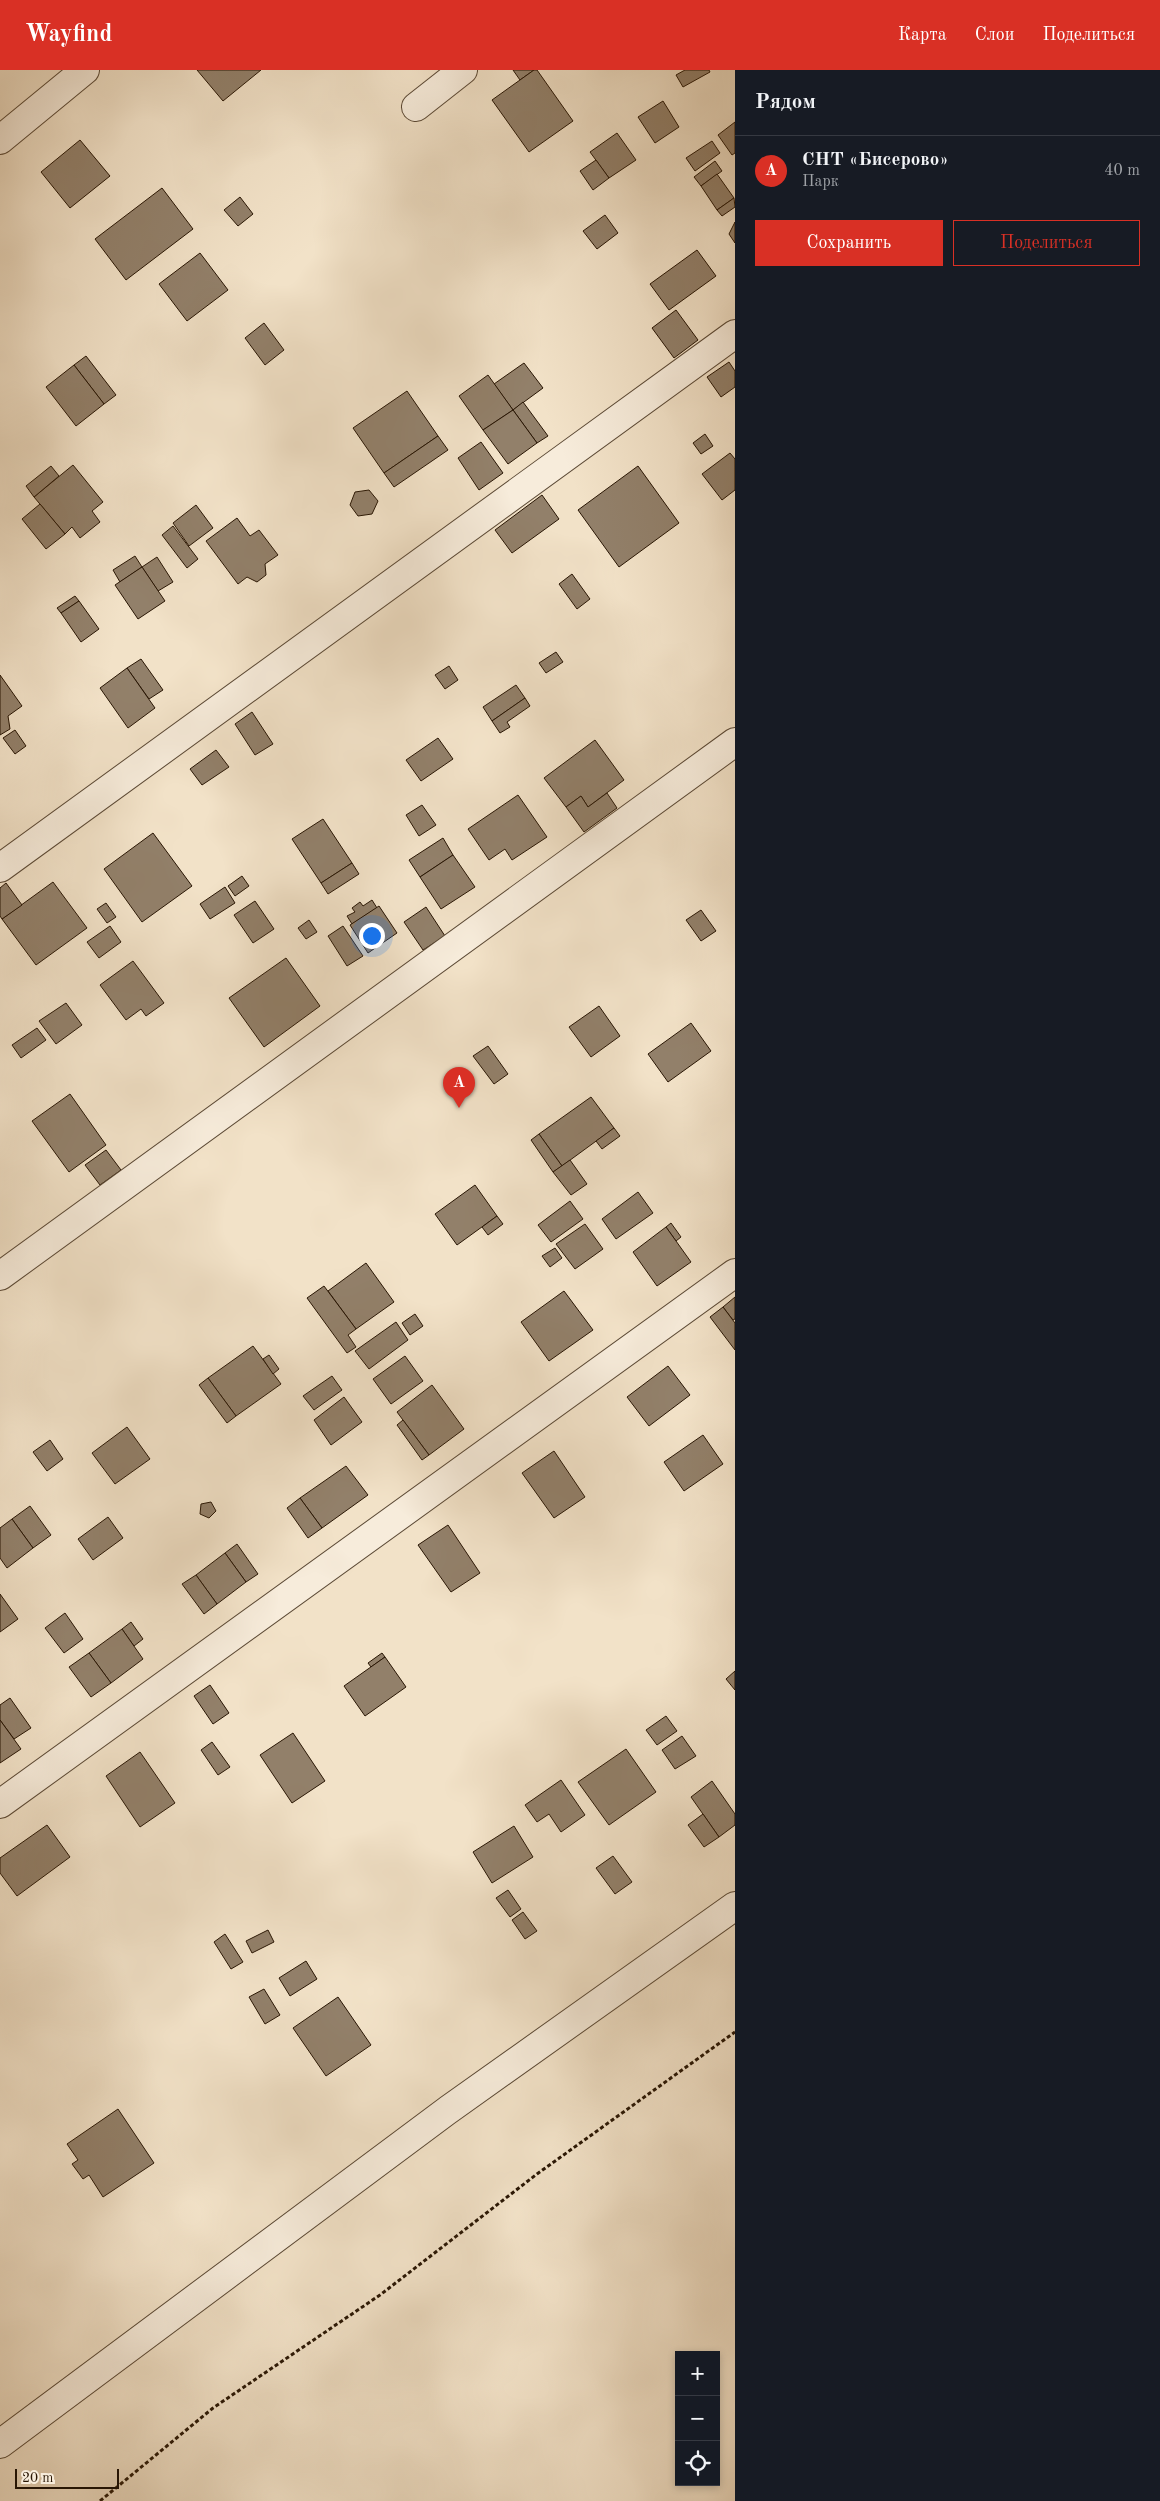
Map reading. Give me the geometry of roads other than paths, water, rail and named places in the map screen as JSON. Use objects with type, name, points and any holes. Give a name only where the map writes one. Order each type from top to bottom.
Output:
[{"type":"street","points":[[0,140],[85,70]]},
{"type":"street","points":[[416,107],[464,70]]},
{"type":"street","points":[[0,868],[735,334]]},
{"type":"street","points":[[0,1276],[735,742]]},
{"type":"street","points":[[0,1804],[735,1273]]},
{"type":"street","points":[[0,2444],[448,2110],[735,1906]]},
{"type":"place","name":"СНТ «Бисерово»","points":[[459,1108]]}]
